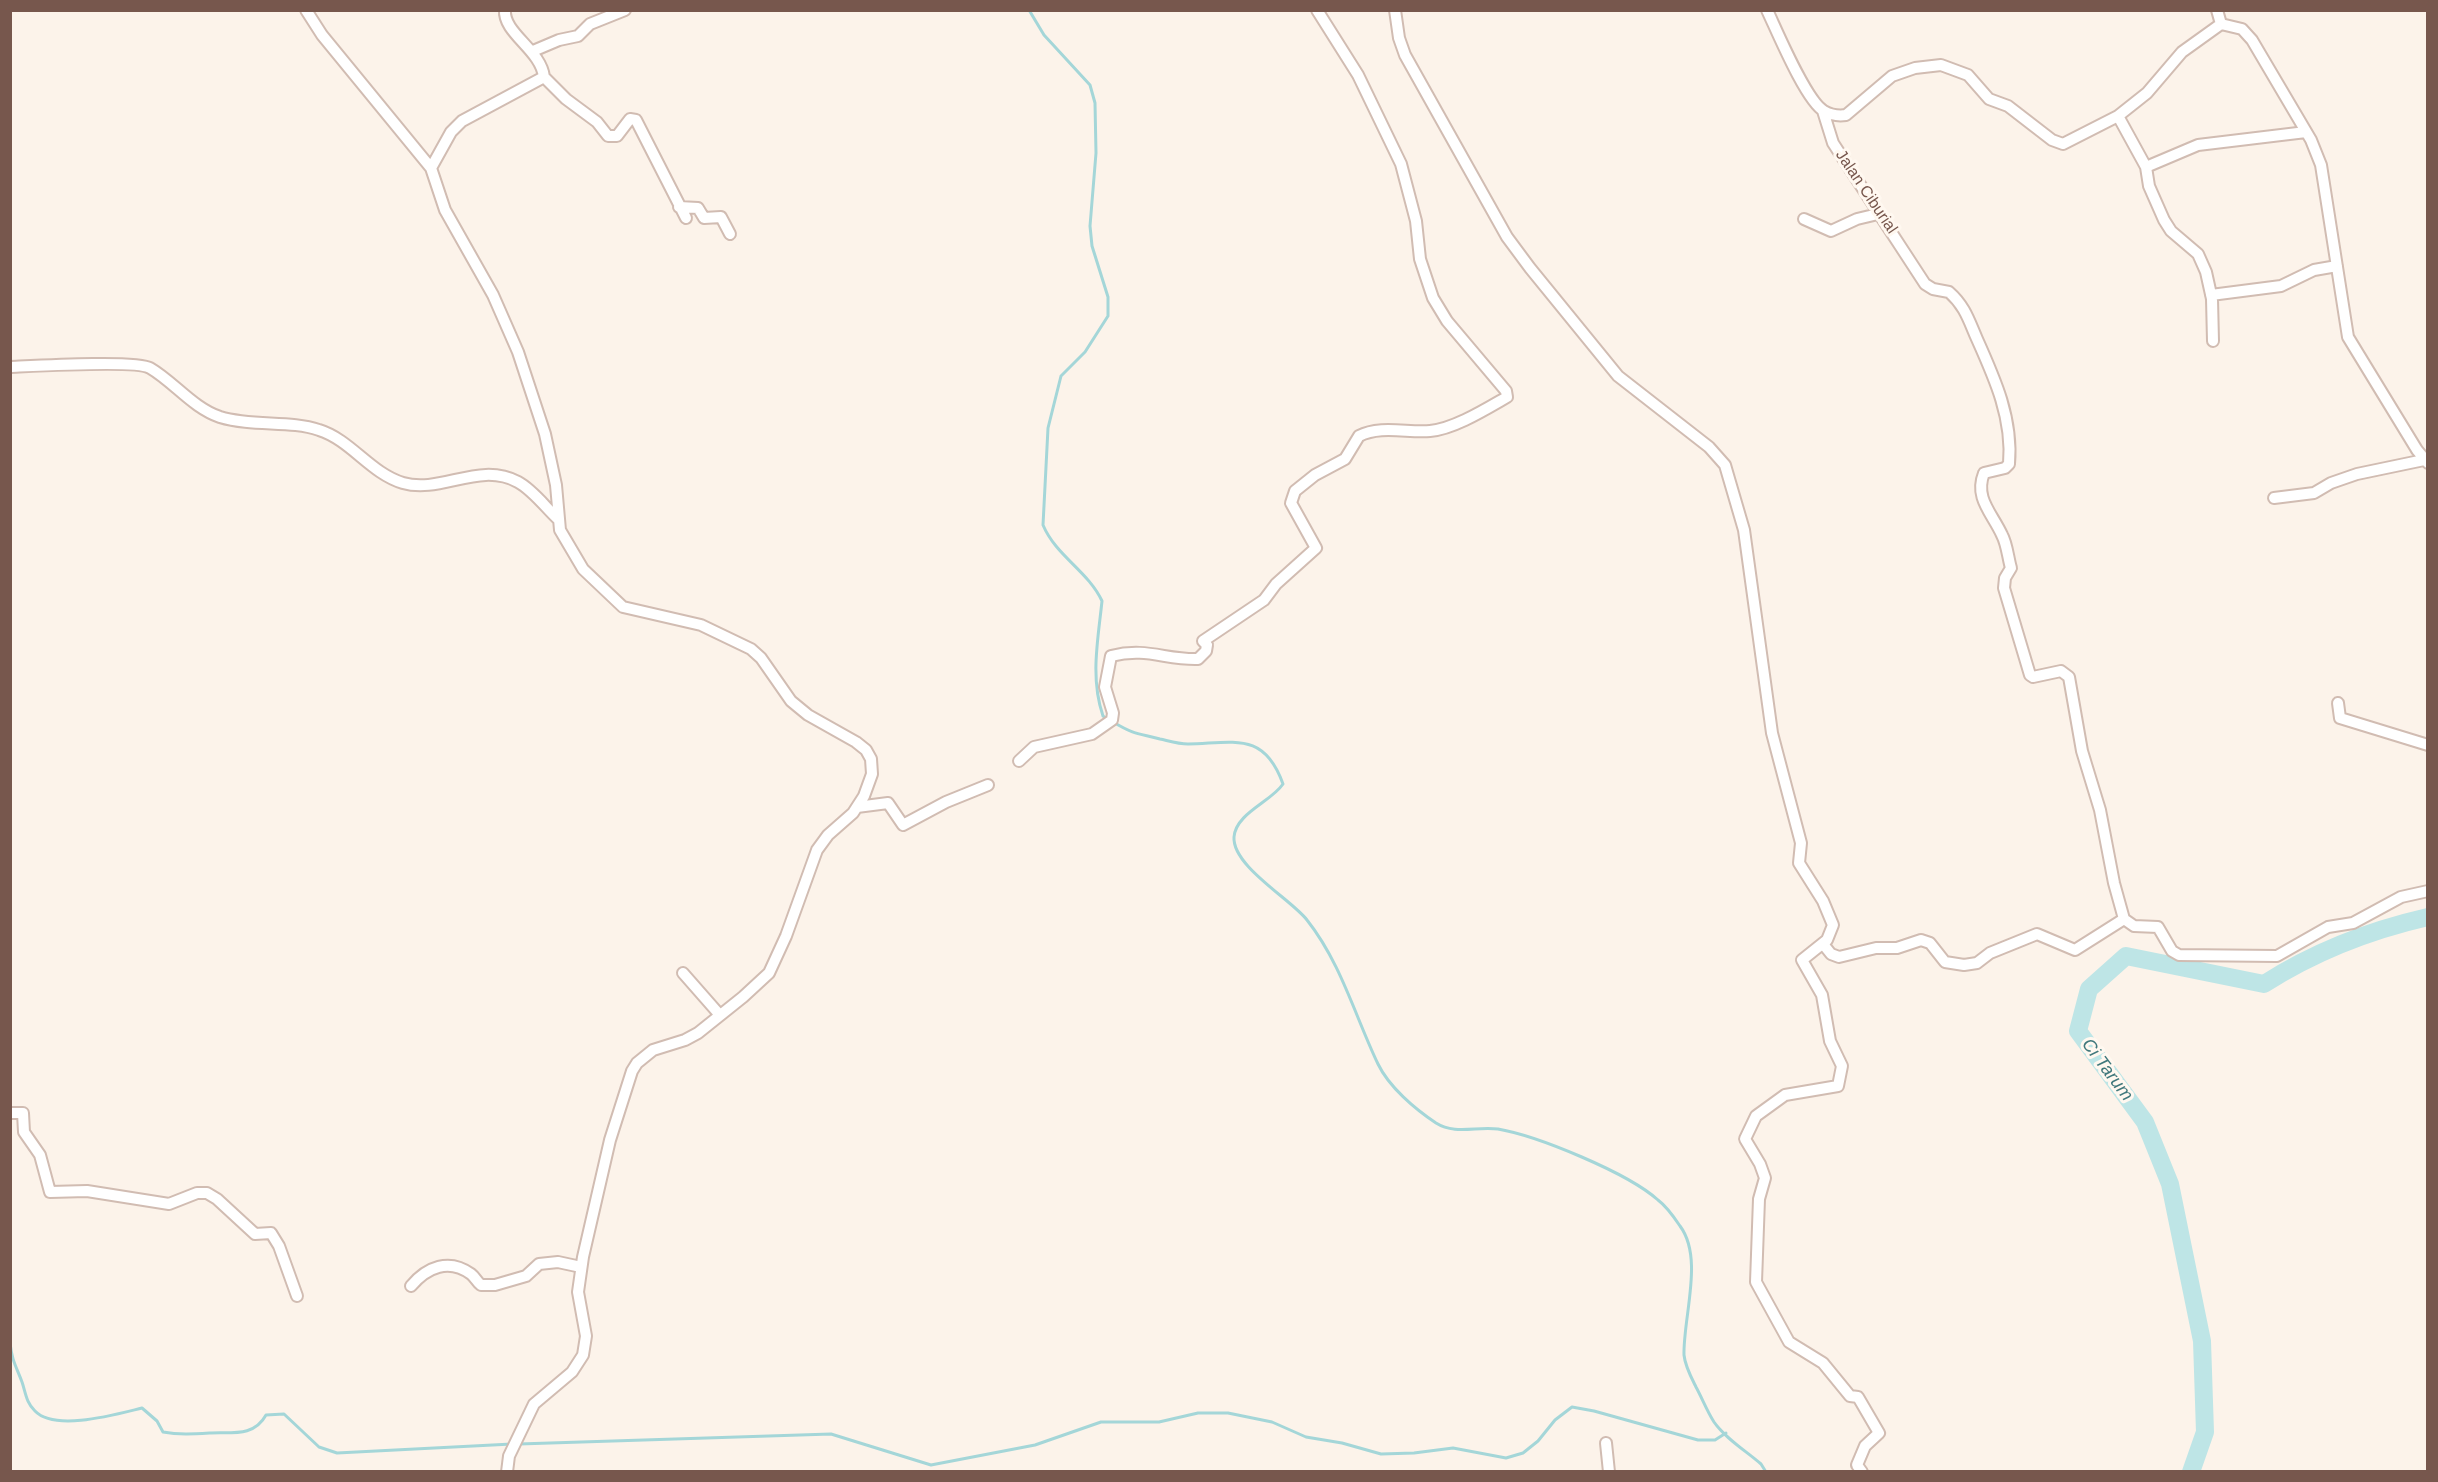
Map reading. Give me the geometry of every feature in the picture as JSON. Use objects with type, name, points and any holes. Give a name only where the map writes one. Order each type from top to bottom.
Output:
[{"type":"street","points":[[306,10],[322,35],[431,168],[445,210],[493,295],[518,352],[545,434],[554,474],[558,519],[563,538],[579,564],[623,607],[701,626],[743,644],[759,655],[784,693],[801,709],[866,750],[872,764],[872,774],[857,807],[828,835],[817,850],[786,936],[769,973],[743,997],[688,1039],[652,1050],[637,1063],[632,1071],[610,1140],[581,1267],[578,1292],[586,1336],[583,1355],[572,1372],[534,1404],[512,1449],[507,1472]]},
{"type":"street","points":[[505,10],[506,21],[543,66],[544,77],[566,99],[597,122],[608,136],[617,136],[630,119],[636,120],[686,218]]},
{"type":"street","points":[[532,51],[559,40],[578,36],[590,24],[624,10]]},
{"type":"street","points":[[1019,760],[1034,747],[1092,734],[1112,720],[1113,713],[1105,687],[1111,656],[1143,651],[1198,659],[1206,651],[1207,645],[1203,641],[1267,598],[1276,584],[1316,548],[1291,503],[1293,495],[1323,469],[1345,459],[1359,436],[1394,430],[1442,429],[1473,417],[1491,404],[1507,397],[1506,391],[1473,354],[1433,298],[1420,259],[1416,221],[1401,164],[1358,75],[1317,10]]},
{"type":"street","points":[[1395,10],[1399,38],[1406,55],[1507,237],[1618,376],[1708,447],[1727,471],[1748,552],[1773,733],[1800,837],[1799,863],[1823,901],[1833,925],[1831,936],[1823,945],[1802,960],[1822,995],[1830,1041],[1843,1068],[1839,1084],[1830,1089],[1785,1095],[1756,1116],[1745,1139],[1760,1164],[1765,1178],[1758,1199],[1756,1282],[1789,1342],[1813,1355],[1828,1368],[1850,1396],[1858,1397],[1879,1433],[1864,1446],[1857,1463],[1862,1472]]},
{"type":"street","points":[[1767,10],[1805,88],[1823,111],[1837,116],[1846,114],[1892,76],[1915,68],[1941,65],[1968,75],[1989,99],[2008,105],[2052,140],[2063,144],[2118,116],[2147,93],[2182,52],[2221,24],[2239,28],[2249,35],[2306,132],[2324,175],[2348,337],[2426,461],[2357,474],[2331,483],[2314,493],[2274,498]]},
{"type":"street","points":[[2217,10],[2221,24]]},
{"type":"street","points":[[431,168],[451,132],[462,121],[544,77]]},
{"type":"street","name":"Jalan Ciburial","points":[[1823,111],[1833,143],[1926,285],[1949,292],[1967,312],[1998,389],[2010,439],[2008,464],[2005,468],[1984,473],[1980,491],[1988,514],[2004,537],[2011,568],[2005,579],[2004,588],[2030,675],[2033,677],[2061,672],[2069,678],[2082,751],[2100,810],[2114,883],[2124,919]]},
{"type":"street","points":[[2118,116],[2146,168],[2149,186],[2164,220],[2171,231],[2198,254],[2206,272],[2211,295],[2212,341]]},
{"type":"street","points":[[2146,168],[2199,145],[2306,132]]},
{"type":"street","points":[[679,207],[696,207],[704,218],[721,217],[730,234]]},
{"type":"street","points":[[1804,219],[1831,231],[1857,219],[1878,214]]},
{"type":"street","points":[[2211,295],[2281,286],[2314,270],[2337,266]]},
{"type":"street","points":[[10,367],[144,364],[210,414],[252,424],[318,429],[334,436],[381,473],[401,482],[418,486],[474,474],[490,475],[518,482],[558,519]]},
{"type":"street","points":[[2338,703],[2340,718],[2427,745]]},
{"type":"street","points":[[857,807],[888,803],[903,825],[946,802],[988,785]]},
{"type":"street","points":[[1823,945],[1831,954],[1839,957],[1876,948],[1897,948],[1918,940],[1926,940],[1934,946],[1943,961],[1964,965],[1980,962],[1990,953],[2037,934],[2075,950],[2124,919],[2134,926],[2158,927],[2172,951],[2180,956],[2272,957],[2288,951],[2330,926],[2353,923],[2401,897],[2427,891]]},
{"type":"street","points":[[683,974],[719,1014]]},
{"type":"street","points":[[10,1113],[23,1113],[24,1132],[40,1155],[50,1192],[87,1191],[169,1204],[197,1193],[210,1194],[255,1234],[270,1233],[280,1249],[297,1296]]},
{"type":"street","points":[[411,1286],[434,1267],[453,1265],[473,1275],[481,1284],[495,1284],[526,1276],[539,1264],[558,1262],[581,1267]]},
{"type":"street","points":[[1606,1443],[1609,1472]]},
{"type":"waterway","points":[[1029,10],[1044,35],[1090,85],[1095,103],[1096,153],[1090,226],[1092,246],[1108,297],[1108,316],[1085,352],[1061,376],[1048,428],[1043,525],[1056,546],[1089,581],[1102,601],[1096,673],[1099,702],[1103,716],[1107,719]]},
{"type":"waterway","points":[[1113,722],[1136,733],[1174,742],[1188,744],[1233,742],[1257,748],[1267,755],[1283,784],[1241,821],[1234,837],[1236,848],[1252,871],[1299,912],[1319,937],[1338,972],[1378,1064],[1389,1081],[1411,1104],[1443,1127],[1498,1129],[1558,1147],[1626,1178],[1667,1208],[1687,1239],[1691,1254],[1691,1288],[1684,1355],[1687,1367],[1714,1422],[1730,1439],[1761,1464],[1766,1472]]},
{"type":"waterway","name":"Ci Tarum","points":[[2191,1472],[2205,1432],[2202,1341],[2170,1184],[2145,1122],[2078,1031],[2089,989],[2126,956],[2264,984],[2283,972],[2343,943],[2385,928],[2428,917]]},
{"type":"waterway","points":[[10,1343],[13,1359],[30,1404],[44,1417],[57,1420],[87,1420],[142,1408],[157,1421],[163,1432],[175,1434],[234,1433],[255,1427],[266,1415],[284,1414],[319,1447],[337,1453],[512,1444]]},
{"type":"waterway","points":[[519,1444],[831,1434],[931,1465],[1035,1445],[1101,1422],[1159,1422],[1198,1413],[1228,1413],[1272,1422],[1306,1437],[1342,1443],[1381,1454],[1453,1448],[1506,1458],[1523,1453],[1538,1441],[1555,1420],[1572,1407],[1698,1440],[1715,1440],[1726,1433]]}]
